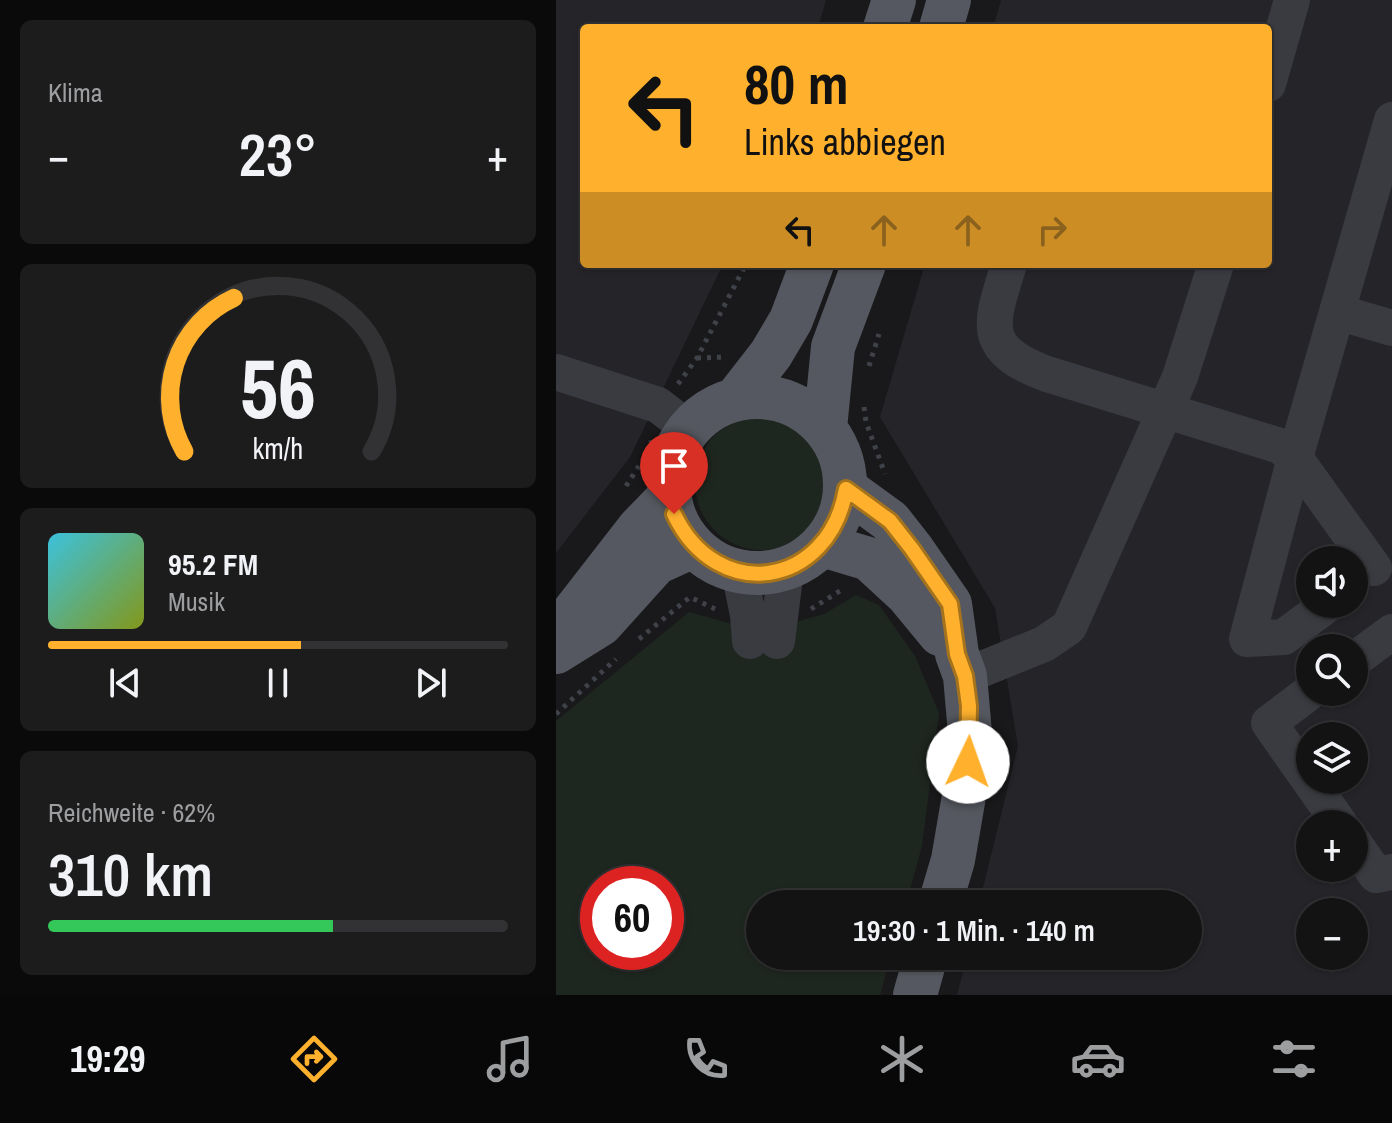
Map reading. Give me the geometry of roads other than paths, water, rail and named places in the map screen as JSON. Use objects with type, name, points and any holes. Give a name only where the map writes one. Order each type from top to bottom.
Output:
[{"type":"main road","points":[[886,24],[894,0]]},
{"type":"main road","points":[[942,24],[949,0]]},
{"type":"main road","points":[[736,399],[771,354],[791,320],[810,268]]},
{"type":"main road","points":[[825,428],[833,347],[863,268]]},
{"type":"main road","points":[[760,397],[785,401],[807,412],[825,428],[841,457],[846,489],[839,519],[822,545],[806,560],[786,569],[762,573],[739,571],[714,562],[693,546],[682,531],[670,496],[670,473],[676,449],[689,429],[710,411],[736,399],[760,397]]},
{"type":"main road","points":[[846,489],[890,521],[950,604],[970,733],[965,790],[953,860],[944,890]]},
{"type":"main road","points":[[556,635],[639,528],[670,496]]},
{"type":"main road","points":[[822,545],[869,559],[907,594],[961,665]]},
{"type":"main road","points":[[556,652],[601,624],[656,563],[693,546]]},
{"type":"main road","points":[[915,995],[922,970]]},
{"type":"street","points":[[1272,70],[1292,0]]},
{"type":"street","points":[[1309,618],[1284,637],[1247,639],[1295,458],[1392,120]]},
{"type":"street","points":[[1008,268],[994,319],[995,337],[1004,351],[1023,365],[1047,374],[1280,446],[1295,458],[1373,569]]},
{"type":"street","points":[[961,665],[1044,644],[1069,627],[1180,377],[1215,268]]},
{"type":"street","points":[[1337,312],[1392,328]]},
{"type":"street","points":[[556,372],[658,405],[689,429]]},
{"type":"street","points":[[739,571],[763,628],[786,569]]},
{"type":"street","points":[[1368,650],[1392,632]]},
{"type":"street","points":[[1296,703],[1269,723],[1330,810]]},
{"type":"street","points":[[1368,863],[1376,875],[1392,872]]}]
